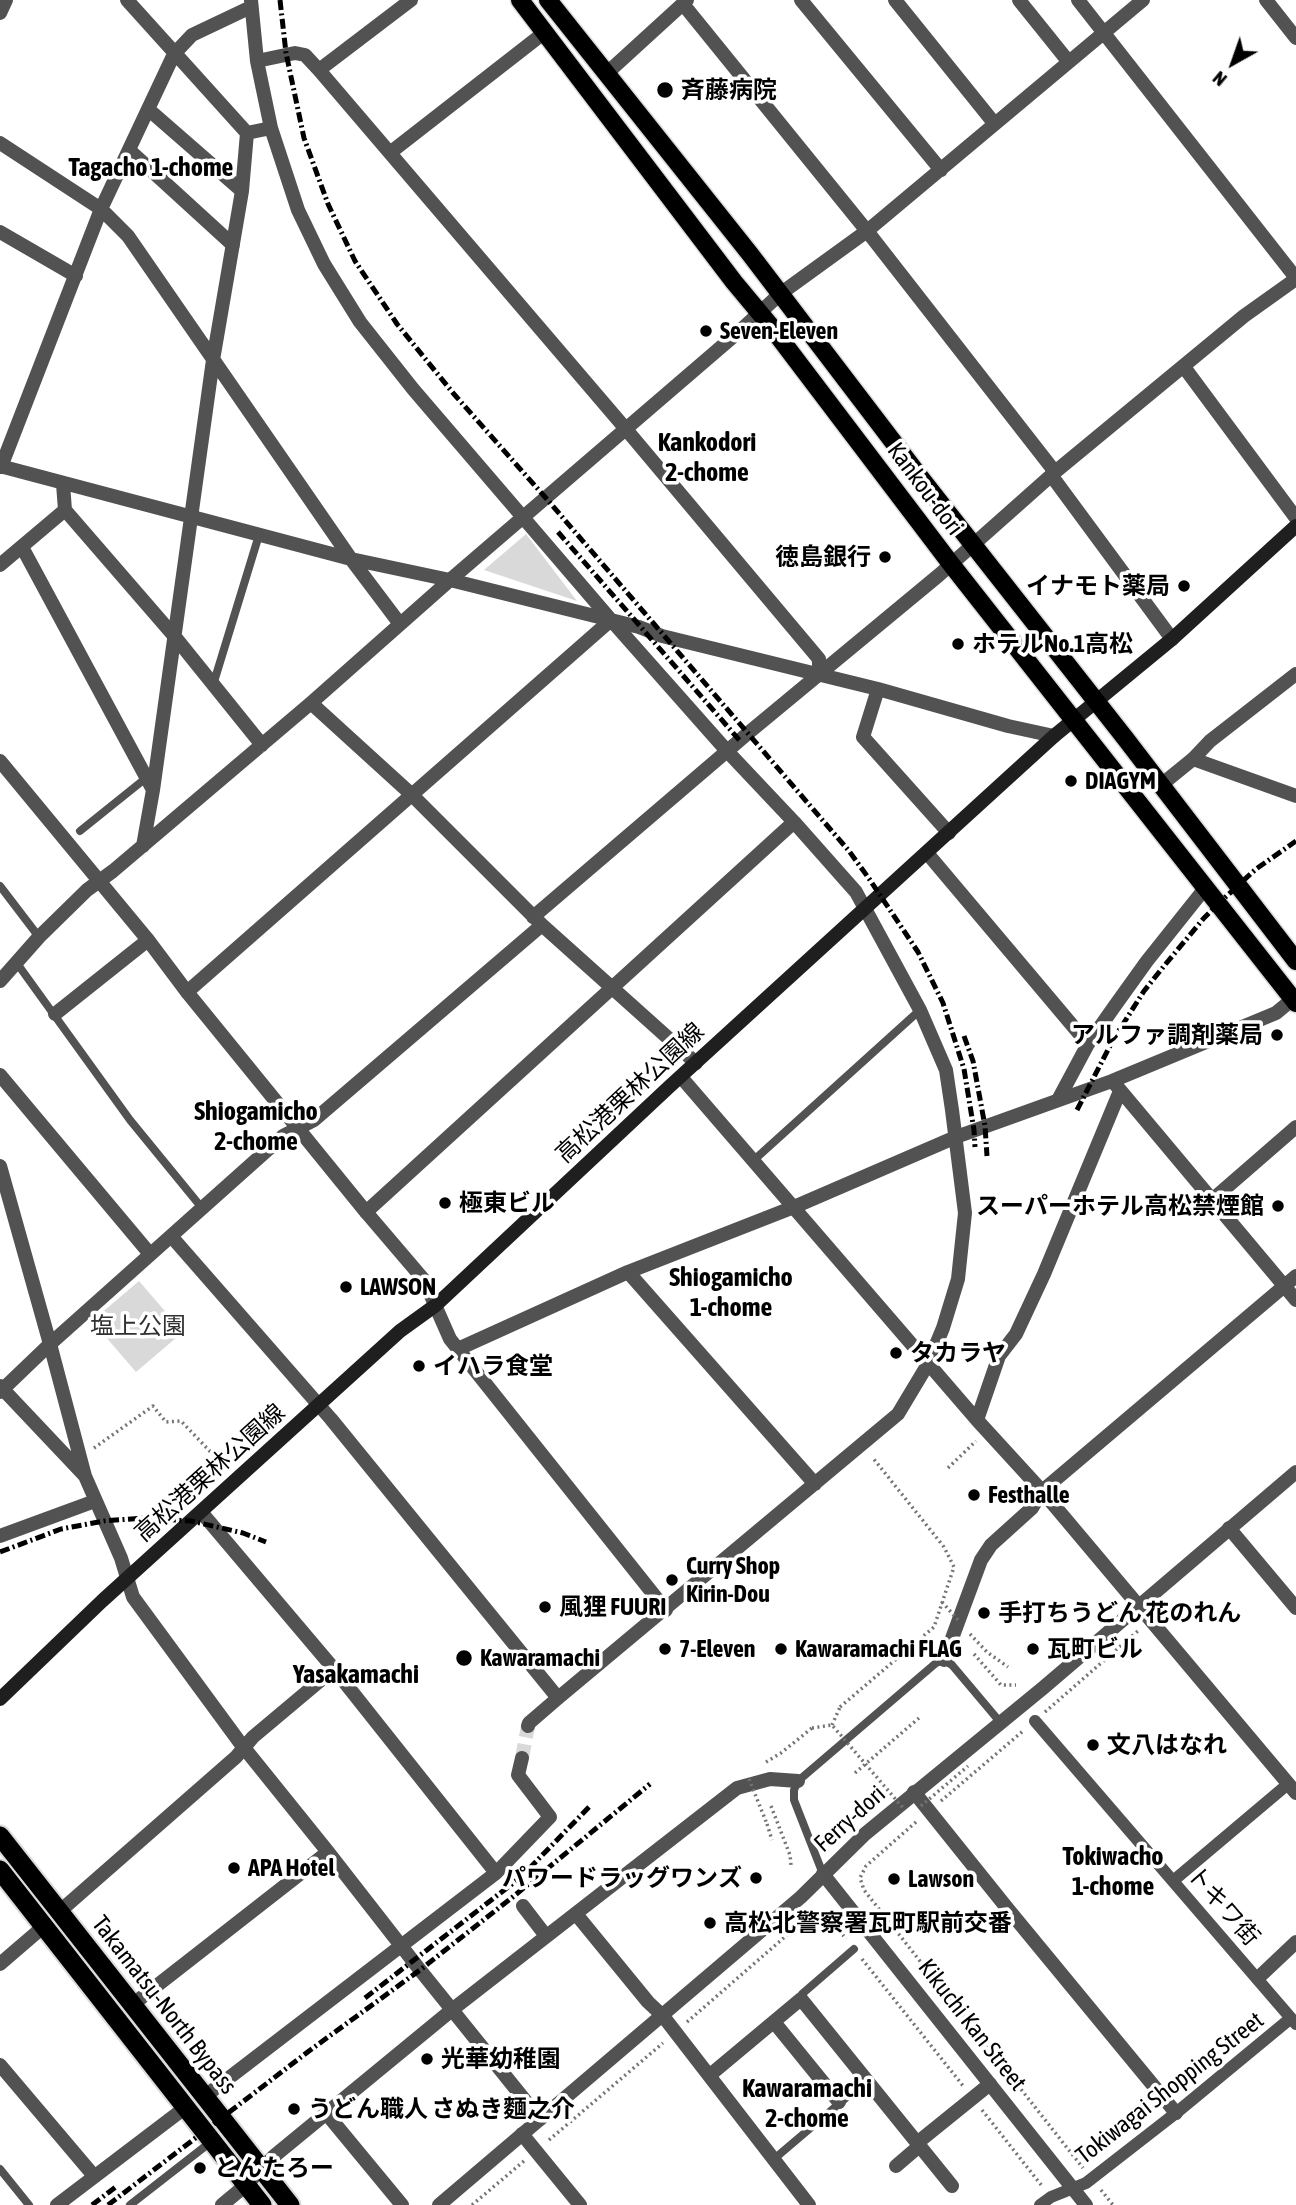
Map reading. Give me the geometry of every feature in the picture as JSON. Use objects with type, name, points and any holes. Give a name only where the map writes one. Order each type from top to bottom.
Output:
[{"type":"highway","name":"Takamatsu-North Bypass","points":[[0,1836],[290,2205]]},
{"type":"highway","name":"Takamatsu-North Bypass","points":[[0,1870],[262,2205]]},
{"type":"main road","name":"Kankou-dori","points":[[520,0],[951,564],[1295,1001]]},
{"type":"main road","name":"Kankou-dori","points":[[548,0],[780,294],[1296,961]]},
{"type":"main road","name":"高松港栗林公園線","points":[[0,1699],[127,1579],[400,1331],[436,1305],[696,1063],[1055,736],[1172,639],[1296,526]]},
{"type":"street","points":[[0,13],[6,0]]},
{"type":"street","points":[[127,0],[247,133],[242,191],[213,360],[175,637],[149,784],[143,846]]},
{"type":"street","points":[[319,70],[411,0]]},
{"type":"street","points":[[801,0],[941,170]]},
{"type":"street","points":[[895,0],[994,123]]},
{"type":"street","points":[[1019,0],[1068,61]]},
{"type":"street","points":[[85,1476],[1,1389],[283,1136],[314,1120],[727,751],[951,564],[1053,474],[1244,316],[1296,279],[1078,0]]},
{"type":"street","points":[[0,981],[39,937],[98,881],[311,703],[780,294],[867,231],[1143,0]]},
{"type":"street","points":[[1266,0],[1296,38]]},
{"type":"street","points":[[606,74],[685,2],[867,231],[1053,474],[1172,639]]},
{"type":"street","points":[[528,1726],[898,1414],[928,1364],[943,1328],[958,1279],[965,1213],[946,1070],[920,1010],[856,892],[611,620],[360,322],[324,264],[298,210],[271,128],[257,61],[251,4],[192,35],[174,54],[101,209],[0,467],[351,559],[450,580],[611,620],[639,626],[662,636],[1055,736]]},
{"type":"street","points":[[391,152],[545,32]]},
{"type":"street","points":[[257,61],[295,53],[304,55],[319,70],[819,659],[819,674]]},
{"type":"street","points":[[148,109],[242,191]]},
{"type":"street","points":[[247,133],[271,128]]},
{"type":"street","points":[[0,143],[101,209],[128,236],[351,559],[400,624]]},
{"type":"street","points":[[129,150],[233,245]]},
{"type":"street","points":[[0,232],[76,276]]},
{"type":"street","points":[[1184,368],[1296,518]]},
{"type":"street","points":[[64,484],[65,510],[175,637],[262,745]]},
{"type":"street","points":[[0,565],[65,510]]},
{"type":"street","points":[[22,547],[149,784]]},
{"type":"street","points":[[187,992],[611,620]]},
{"type":"street","points":[[1161,785],[1210,741],[1296,674]]},
{"type":"street","points":[[878,689],[863,737],[949,833]]},
{"type":"street","points":[[311,703],[411,794],[537,921],[696,1063]]},
{"type":"street","points":[[1193,759],[1296,796]]},
{"type":"street","points":[[0,761],[424,1280],[457,1349],[666,1610]]},
{"type":"street","points":[[366,1212],[794,822]]},
{"type":"street","points":[[927,853],[1088,1044]]},
{"type":"street","points":[[1058,1100],[1088,1044],[1147,961],[1206,887]]},
{"type":"street","points":[[55,1014],[148,940]]},
{"type":"street","points":[[457,1349],[628,1272],[794,1207],[956,1137],[1058,1100],[1116,1086],[1276,1013],[1295,1001]]},
{"type":"street","points":[[0,1075],[150,1254]]},
{"type":"street","points":[[681,1077],[928,1364],[1042,1490],[1292,1788],[1173,1881]]},
{"type":"street","points":[[1116,1086],[1296,1300]]},
{"type":"street","points":[[977,1420],[999,1356],[1016,1334],[1039,1286],[1116,1086]]},
{"type":"street","points":[[1212,1200],[1296,1127]]},
{"type":"street","points":[[0,1166],[85,1476],[121,1558],[133,1597],[244,1747],[540,2119]]},
{"type":"street","points":[[172,1236],[318,1405],[558,1698]]},
{"type":"street","points":[[628,1272],[815,1485]]},
{"type":"street","points":[[944,1660],[981,1560],[991,1545],[1032,1508],[1042,1490],[1296,1276]]},
{"type":"street","name":"Ferry-dori","points":[[439,2205],[801,1897],[914,1792],[1296,1472]]},
{"type":"street","points":[[0,1536],[95,1501]]},
{"type":"street","points":[[202,1513],[334,1669],[496,1874]]},
{"type":"street","points":[[1230,1528],[1296,1608]]},
{"type":"street","points":[[60,1912],[334,1669]]},
{"type":"street","name":"トキワ街","points":[[1035,1721],[1294,2021]]},
{"type":"street","points":[[204,2097],[496,1874],[550,1817],[518,1775],[522,1758]]},
{"type":"street","points":[[222,2205],[326,2113],[453,2009],[737,1788],[770,1779],[798,1781]]},
{"type":"street","points":[[914,1792],[925,1809],[1176,2113]]},
{"type":"street","points":[[132,2005],[328,1852]]},
{"type":"street","name":"Kikuchi Kan Street","points":[[823,1874],[1086,2205]]},
{"type":"street","points":[[523,1906],[546,1936]]},
{"type":"street","points":[[576,1914],[648,2002],[677,2031],[809,2205]]},
{"type":"street","points":[[0,1964],[43,1927]]},
{"type":"street","points":[[1258,1978],[1296,1942]]},
{"type":"street","points":[[710,2075],[801,1999],[952,2186]]},
{"type":"street","name":"Tokiwagai Shopping Street","points":[[1045,2201],[1092,2178],[1294,2021]]},
{"type":"street","points":[[774,2022],[839,2102]]},
{"type":"street","points":[[0,2065],[94,2176]]},
{"type":"street","points":[[917,2143],[990,2084]]},
{"type":"street","points":[[57,2205],[186,2108]]},
{"type":"street","points":[[326,2113],[402,2205]]},
{"type":"street","points":[[522,2134],[580,2205]]},
{"type":"street","points":[[896,2166],[918,2148],[917,2143]]},
{"type":"lane","points":[[213,685],[258,535]]},
{"type":"lane","points":[[80,831],[149,784]]},
{"type":"lane","points":[[0,886],[39,937]]},
{"type":"lane","points":[[16,962],[130,1120],[202,1208]]},
{"type":"lane","points":[[754,1160],[920,1010]]},
{"type":"lane","points":[[823,1874],[794,1800],[793,1790],[798,1781],[936,1662],[944,1660],[952,1665],[1000,1722]]},
{"type":"lane","points":[[801,1999],[802,1994],[855,1949]]},
{"type":"lane","points":[[775,2160],[867,2080]]},
{"type":"lane","points":[[130,2205],[212,2141]]},
{"type":"lane","points":[[0,2169],[29,2205]]},
{"type":"path","points":[[81,1457],[153,1406],[166,1422],[181,1421],[224,1466]]},
{"type":"path","points":[[948,1468],[977,1442],[968,1433]]},
{"type":"path","points":[[832,1725],[839,1707],[934,1626],[954,1567],[944,1547],[873,1458]]},
{"type":"path","points":[[942,1602],[987,1652],[1008,1667]]},
{"type":"path","points":[[974,1654],[1001,1685],[1016,1685]]},
{"type":"path","points":[[855,1773],[919,1718]]},
{"type":"path","points":[[925,1809],[1035,1721]]},
{"type":"path","points":[[832,1725],[905,1809]]},
{"type":"path","points":[[757,1766],[782,1753],[812,1728],[832,1725]]},
{"type":"path","points":[[968,1766],[866,1866],[860,1878],[864,1890],[1113,2205]]},
{"type":"path","points":[[746,1773],[772,1840]]},
{"type":"path","points":[[771,1806],[790,1855],[791,1866]]},
{"type":"path","points":[[863,1857],[866,1866]]},
{"type":"path","points":[[472,2205],[802,1922],[813,1916],[823,1915],[829,1917],[973,2098],[1045,2201]]},
{"type":"green space","points":[[526,534],[577,601],[484,570]]},
{"type":"green space","name":"塩上公園","points":[[139,1281],[183,1332],[136,1372],[92,1321]]},
{"type":"tunnel","points":[[522,1758],[528,1726]]},
{"type":"railway","points":[[280,0],[286,53],[304,138],[328,204],[355,261],[397,324],[453,393],[849,851],[870,880],[918,952],[943,1003],[964,1069],[975,1147]]},
{"type":"railway","points":[[558,532],[741,742]]},
{"type":"railway","points":[[1077,1110],[1113,1040],[1144,991],[1164,966],[1219,903],[1256,869],[1296,841]]},
{"type":"railway","points":[[964,1036],[973,1061],[985,1126],[987,1156]]},
{"type":"railway","points":[[0,1552],[61,1529],[104,1521],[143,1518],[191,1521],[243,1533],[266,1542]]},
{"type":"railway","points":[[108,2205],[420,1970],[650,1784]]},
{"type":"railway","points":[[365,1998],[521,1877],[591,1805]]},
{"type":"railway","points":[[92,2205],[117,2186]]},
{"type":"place","name":"斉藤病院","points":[[665,90]]},
{"type":"place","name":"Seven-Eleven","points":[[706,331]]},
{"type":"place","name":"徳島銀行","points":[[885,557]]},
{"type":"place","name":"イナモト薬局","points":[[1184,586]]},
{"type":"place","name":"ホテルNo.1高松","points":[[958,644]]},
{"type":"place","name":"DIAGYM","points":[[1071,781]]},
{"type":"place","name":"アルファ調剤薬局","points":[[1277,1035]]},
{"type":"place","name":"極東ビル","points":[[445,1203]]},
{"type":"place","name":"スーパーホテル高松禁煙館","points":[[1278,1206]]},
{"type":"place","name":"LAWSON","points":[[346,1287]]},
{"type":"place","name":"タカラヤ","points":[[896,1353]]},
{"type":"place","name":"イハラ食堂","points":[[419,1366]]},
{"type":"place","name":"Festhalle","points":[[974,1495]]},
{"type":"place","name":"Curry Shop Kirin-Dou","points":[[672,1580]]},
{"type":"place","name":"風狸 FUURI","points":[[545,1607]]},
{"type":"place","name":"手打ちうどん 花のれん","points":[[984,1613]]},
{"type":"place","name":"7-Eleven","points":[[665,1649]]},
{"type":"place","name":"Kawaramachi FLAG","points":[[781,1649]]},
{"type":"place","name":"瓦町ビル","points":[[1033,1649]]},
{"type":"place","name":"Kawaramachi","points":[[464,1658]]},
{"type":"place","name":"文八はなれ","points":[[1093,1745]]},
{"type":"place","name":"APA Hotel","points":[[234,1868]]},
{"type":"place","name":"パワードラッグワンズ","points":[[756,1878]]},
{"type":"place","name":"Lawson","points":[[894,1879]]},
{"type":"place","name":"高松北警察署瓦町駅前交番","points":[[710,1923]]},
{"type":"place","name":"光華幼稚園","points":[[427,2059]]},
{"type":"place","name":"うどん職人 さぬき麵之介","points":[[294,2109]]},
{"type":"place","name":"とんたろー","points":[[200,2168]]},
{"type":"district","name":"Tagacho 1-chome","points":[[151,168]]},
{"type":"district","name":"Kankodori 2-chome","points":[[707,458]]},
{"type":"district","name":"Shiogamicho 2-chome","points":[[256,1127]]},
{"type":"district","name":"Shiogamicho 1-chome","points":[[731,1293]]},
{"type":"district","name":"Yasakamachi","points":[[356,1675]]},
{"type":"district","name":"Tokiwacho 1-chome","points":[[1113,1872]]},
{"type":"district","name":"Kawaramachi 2-chome","points":[[807,2104]]}]
